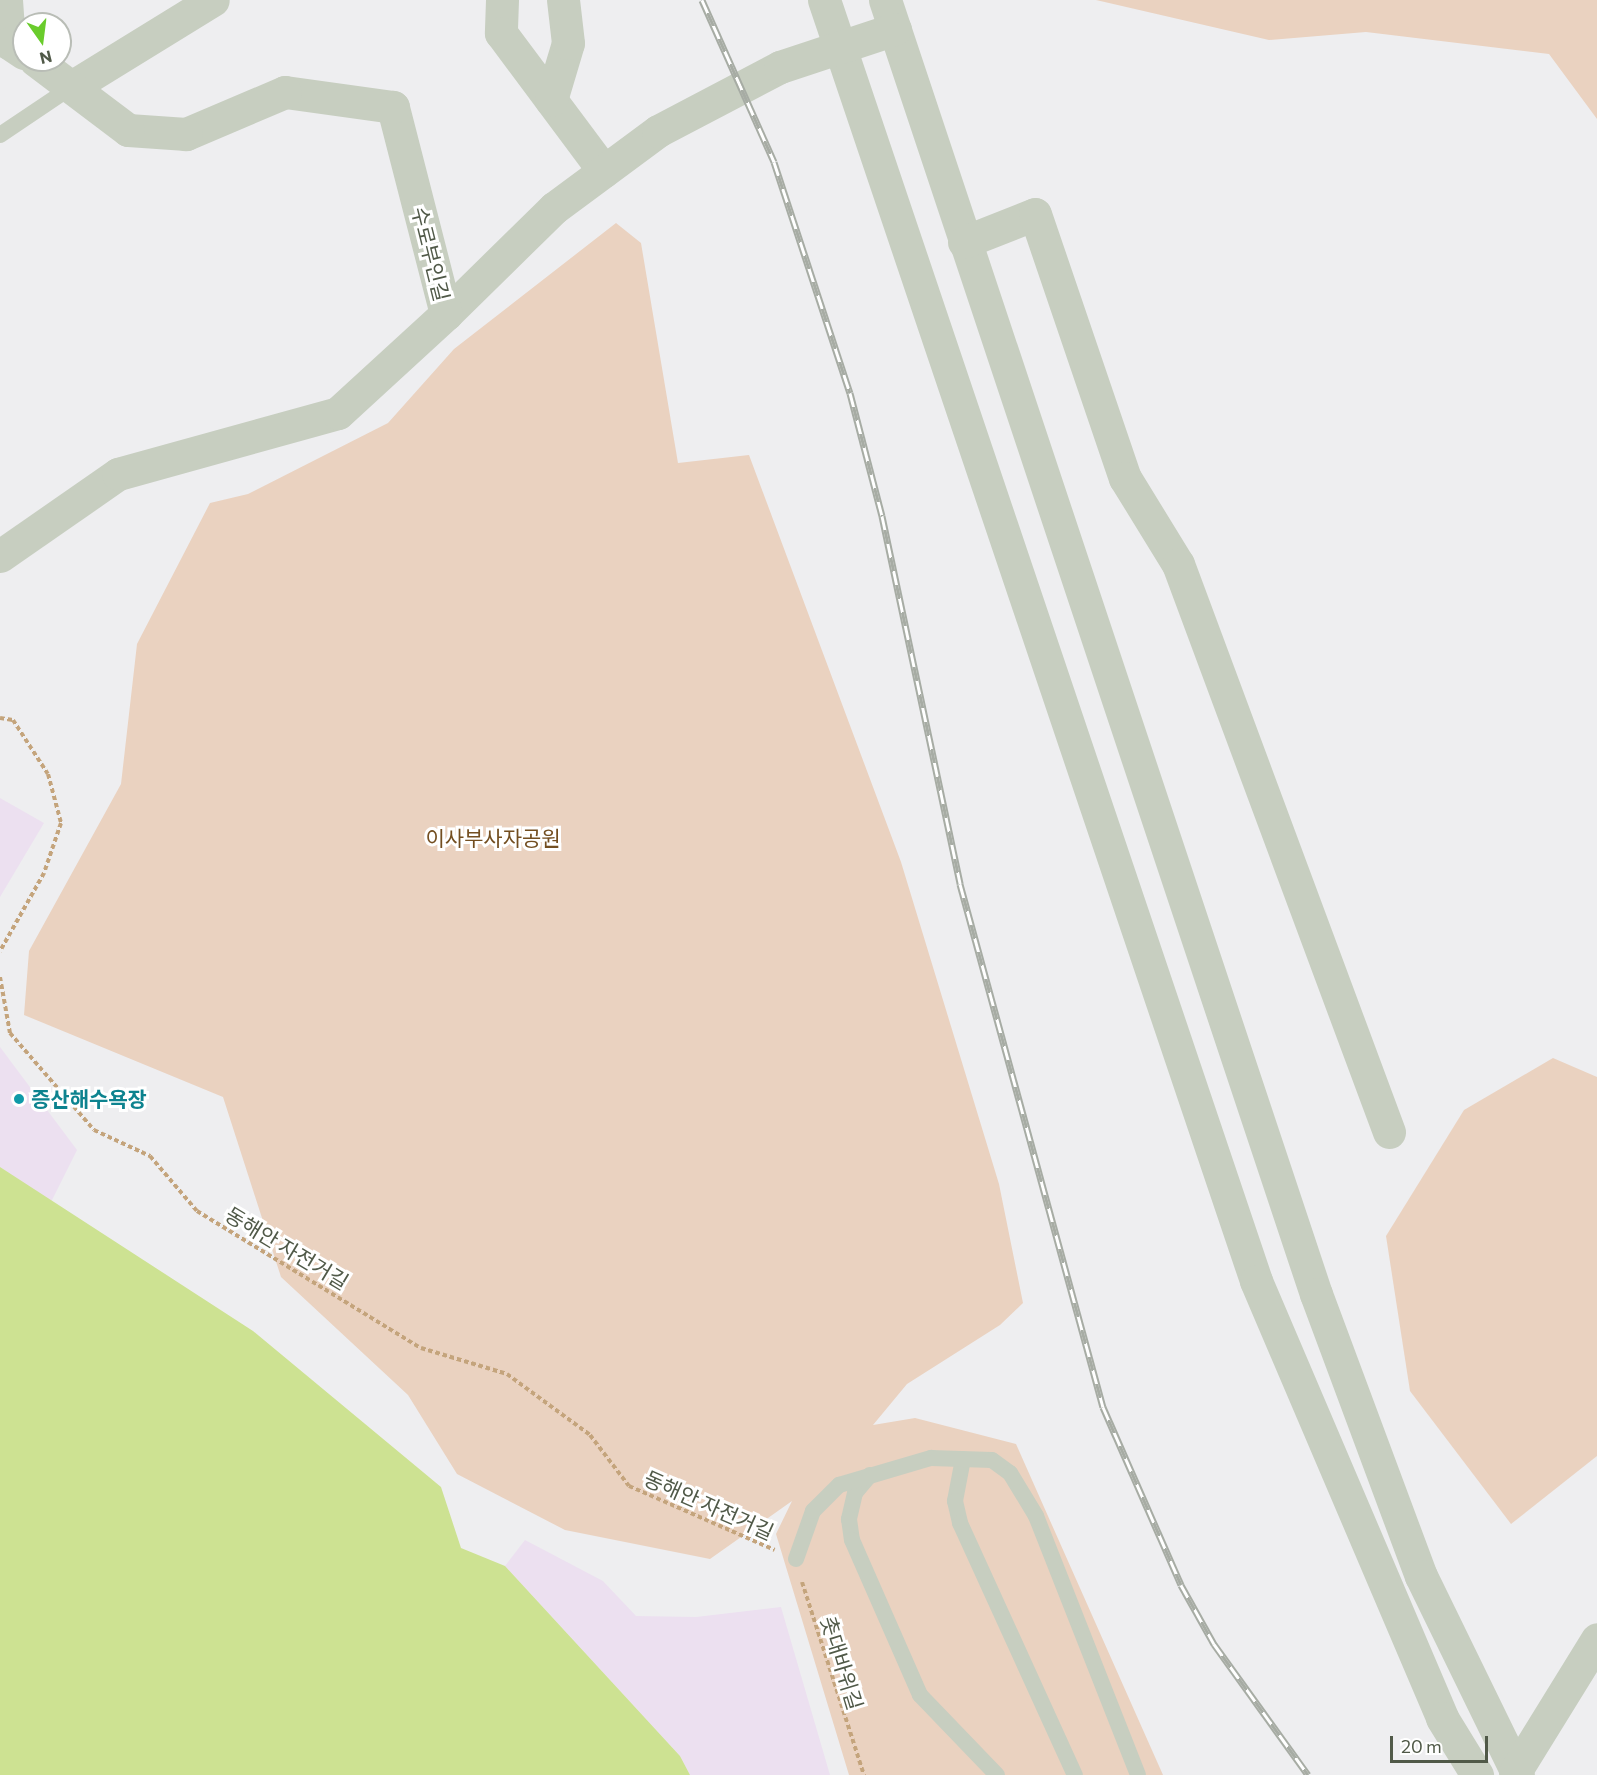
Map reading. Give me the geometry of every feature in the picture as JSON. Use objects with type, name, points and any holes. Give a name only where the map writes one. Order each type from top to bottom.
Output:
[{"type":"street","points":[[6,0],[9,43],[12,45]]},
{"type":"street","points":[[73,86],[213,0]]},
{"type":"street","points":[[502,0],[501,33],[604,171]]},
{"type":"street","points":[[551,100],[568,43],[563,0]]},
{"type":"street","points":[[824,0],[1256,1281],[1442,1718],[1477,1775]]},
{"type":"street","points":[[446,314],[554,208],[658,131],[770,72],[840,47],[890,15],[1316,1294],[1421,1576],[1516,1774]]},
{"type":"street","name":"수로부인길","points":[[0,556],[118,474],[338,413],[446,314],[393,106],[285,92],[186,134],[128,130],[53,72]]},
{"type":"street","points":[[964,242],[1035,214],[1125,478],[1178,564],[1389,1132]]},
{"type":"street","points":[[1516,1774],[1597,1639]]},
{"type":"lane","points":[[0,135],[73,86]]},
{"type":"lane","points":[[796,1559],[813,1511],[839,1485],[931,1458],[992,1461],[1023,1491],[1138,1775]]},
{"type":"lane","points":[[963,1459],[955,1501],[960,1523],[1075,1775]]},
{"type":"lane","points":[[870,1475],[855,1493],[849,1519],[852,1540],[920,1695],[997,1775]]},
{"type":"path","points":[[0,718],[13,720],[48,774],[61,823],[44,873],[0,951]]},
{"type":"path","name":"동해안 자전거길","points":[[0,977],[10,1033],[94,1130],[150,1156],[197,1211],[421,1348],[507,1374],[590,1435],[629,1486],[796,1559]]},
{"type":"path","name":"촛대바위길","points":[[796,1559],[864,1775]]},
{"type":"green space","points":[[1096,0],[1597,0],[1597,119],[1549,54],[1366,32],[1269,40]]},
{"type":"green space","name":"이사부사자공원","points":[[616,223],[641,243],[678,463],[749,455],[901,862],[999,1184],[1023,1303],[1000,1325],[907,1384],[873,1425],[915,1418],[1016,1444],[1163,1775],[849,1775],[776,1534],[792,1501],[710,1559],[565,1530],[457,1474],[408,1395],[281,1277],[223,1097],[24,1015],[29,951],[121,784],[137,644],[210,503],[248,494],[388,423],[454,349]]},
{"type":"green space","points":[[1553,1058],[1597,1077],[1597,1456],[1511,1524],[1410,1391],[1386,1236],[1464,1110]]},
{"type":"sand","points":[[0,798],[44,823],[0,897]]},
{"type":"sand","name":"증산해수욕장","points":[[0,1047],[77,1150],[51,1202],[0,1167]]},
{"type":"sand","points":[[525,1540],[603,1581],[636,1616],[696,1617],[781,1607],[830,1775],[690,1775],[680,1756],[505,1566]]},
{"type":"shaded area","points":[[0,1167],[253,1331],[441,1487],[461,1548],[505,1566],[680,1756],[690,1775],[0,1775]]},
{"type":"railway","points":[[702,0],[774,162],[850,393],[882,516],[960,884],[1103,1407],[1181,1585],[1214,1644],[1308,1775]]},
{"type":"place","name":"증산해수욕장","points":[[19,1099]]}]
